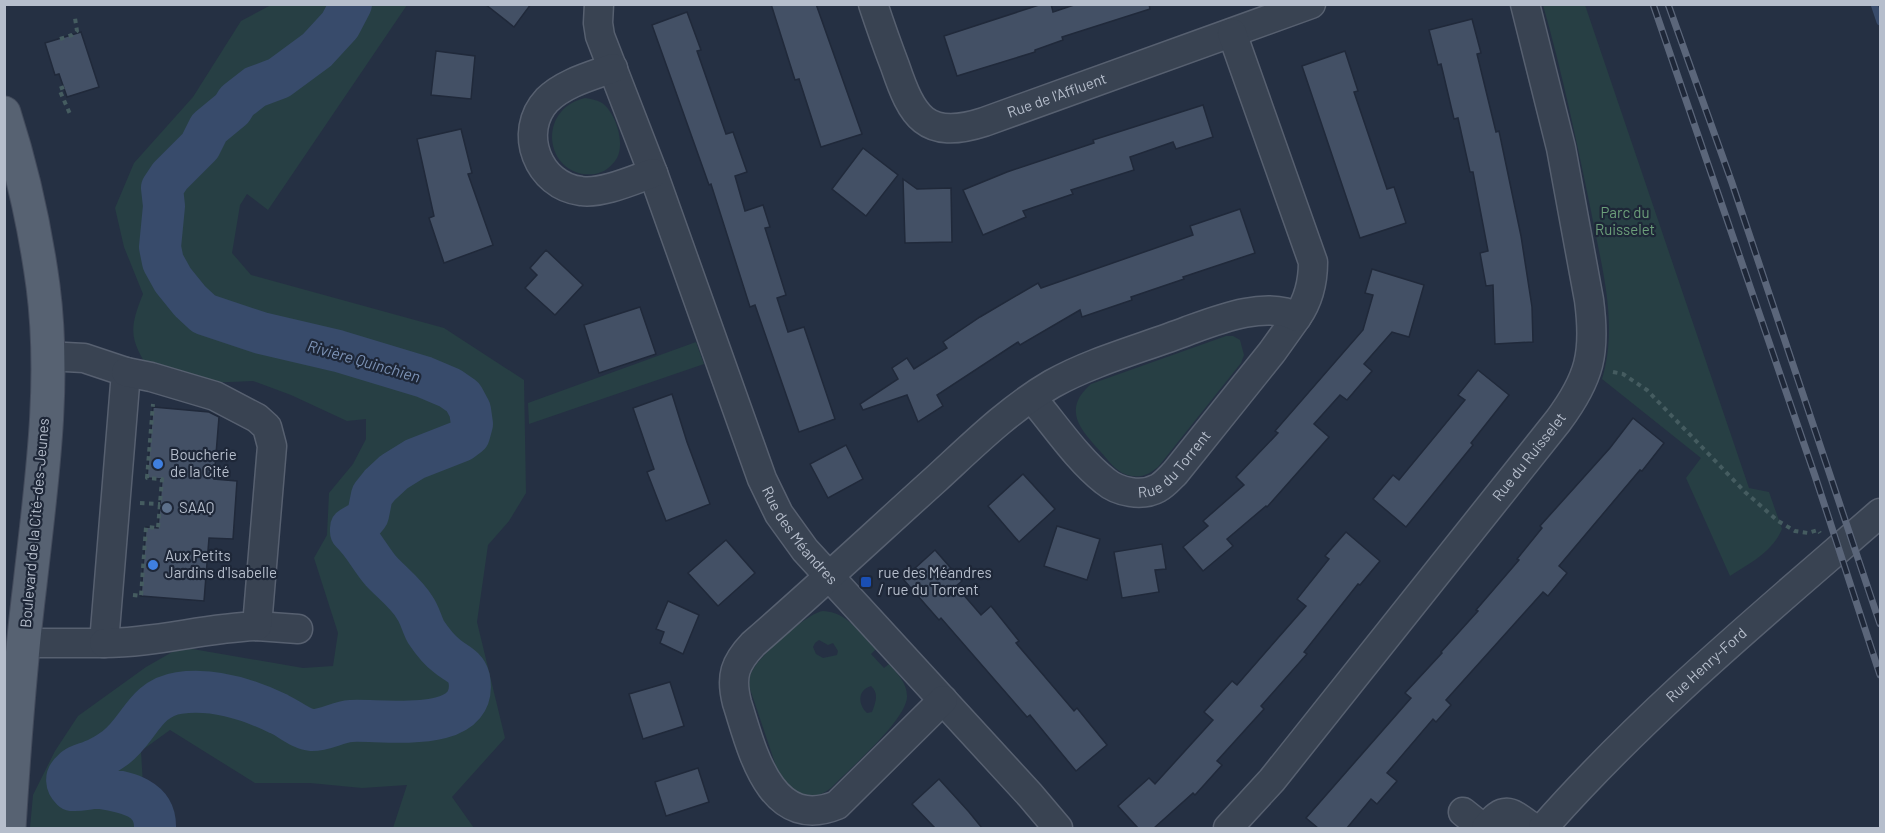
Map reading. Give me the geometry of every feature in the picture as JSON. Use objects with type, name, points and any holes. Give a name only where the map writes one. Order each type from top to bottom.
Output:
[{"type":"main road","name":"Boulevard de la Cité-des-Jeunes","points":[[4,113],[25,186],[43,286],[46,356],[44,463],[24,643],[9,828]]},
{"type":"street","name":"Rue des Méandres","points":[[599,4],[600,36],[653,173],[762,479],[790,532],[1058,828]]},
{"type":"street","name":"Rue de l'Affluent","points":[[873,4],[910,106],[928,123],[944,128],[962,128],[984,122],[1311,4]]},
{"type":"street","name":"Rue du Ruisselet","points":[[1228,828],[1272,780],[1558,421],[1583,384],[1589,366],[1592,320],[1560,148],[1526,4]]},
{"type":"street","name":"Rue du Torrent","points":[[1032,398],[1078,453],[1106,482],[1128,491],[1150,491],[1158,488],[1175,473],[1272,352],[1306,301],[1311,288],[1313,262],[1232,33]]},
{"type":"street","points":[[613,68],[565,87],[546,102],[534,122],[532,132],[534,151],[539,163],[551,178],[562,185],[582,192],[601,189],[653,173]]},
{"type":"street","points":[[943,700],[848,795],[825,812],[814,814],[790,811],[773,797],[759,768],[736,703],[733,676],[743,655],[828,575],[984,435],[1032,398],[1072,374],[1222,319],[1257,311],[1272,311],[1297,317]]},
{"type":"street","points":[[46,356],[84,358],[126,372],[216,396],[257,418],[267,427],[272,447],[257,626]]},
{"type":"street","points":[[104,643],[126,372]]},
{"type":"street","name":"Rue Henry-Ford","points":[[1543,828],[1633,734],[1719,653],[1881,513]]},
{"type":"street","points":[[24,643],[132,642],[228,627],[257,626],[298,629]]},
{"type":"street","points":[[1477,823],[1508,812],[1533,828]]},
{"type":"path","points":[[60,39],[77,31],[75,18]]},
{"type":"path","points":[[64,87],[59,89],[70,114]]},
{"type":"path","points":[[1589,366],[1623,374],[1647,390],[1745,492],[1778,521],[1795,531],[1808,533],[1818,530],[1834,552]]},
{"type":"path","points":[[141,596],[146,527],[158,528],[162,479],[147,478],[153,407]]},
{"type":"green space","points":[[271,5],[407,5],[268,210],[247,194],[240,205],[232,253],[251,275],[444,328],[524,380],[526,493],[509,521],[488,545],[477,622],[505,738],[452,797],[474,828],[393,828],[407,785],[362,788],[310,783],[255,783],[170,730],[141,751],[143,785],[162,793],[172,828],[30,828],[33,795],[55,751],[78,716],[146,667],[181,647],[303,668],[333,666],[338,633],[314,558],[327,535],[329,493],[353,464],[366,439],[366,419],[347,421],[291,395],[253,381],[183,384],[153,376],[136,345],[133,328],[143,294],[124,247],[115,208],[134,163],[193,97],[241,21]]},
{"type":"green space","name":"Parc du Ruisselet","points":[[1543,5],[1585,5],[1749,488],[1769,492],[1782,529],[1766,551],[1730,576],[1686,478],[1701,458],[1602,379],[1609,337],[1607,295],[1569,107]]},
{"type":"green space","points":[[585,98],[600,102],[607,108],[618,129],[620,144],[613,164],[595,174],[578,173],[566,166],[557,156],[552,143],[553,129],[558,116],[569,105]]},
{"type":"green space","points":[[1226,336],[1233,336],[1240,340],[1244,355],[1241,363],[1158,467],[1139,476],[1127,475],[1118,470],[1086,435],[1077,419],[1077,402],[1082,393],[1091,384]]},
{"type":"green space","points":[[696,342],[704,364],[529,424],[528,403]]},
{"type":"green space","points":[[832,612],[852,624],[876,649],[871,654],[884,668],[889,664],[898,675],[907,696],[905,706],[898,718],[863,757],[831,788],[821,794],[808,796],[792,793],[780,778],[749,683],[753,670],[766,653],[816,613]],"holes":[[[819,640],[828,645],[833,643],[838,651],[837,655],[823,658],[816,654],[813,647]],[[871,686],[875,692],[876,701],[872,712],[867,713],[860,698],[863,691]]]},
{"type":"building","points":[[485,4],[531,4],[514,27]]},
{"type":"building","points":[[771,4],[816,4],[862,134],[821,147],[799,79],[795,80]]},
{"type":"building","points":[[1042,4],[1051,4],[1053,12],[1077,4],[1149,4],[1150,9],[1062,37],[1063,40],[1035,50],[1035,52],[957,76],[944,36]]},
{"type":"building","points":[[687,12],[701,50],[697,51],[726,134],[733,132],[747,172],[735,176],[745,211],[763,205],[770,227],[765,228],[786,295],[777,298],[788,332],[804,327],[835,419],[799,432],[755,305],[750,307],[711,184],[709,185],[652,25]]},
{"type":"building","points":[[1472,19],[1481,53],[1477,54],[1496,132],[1499,131],[1521,236],[1532,307],[1533,342],[1495,344],[1493,285],[1486,286],[1480,253],[1488,251],[1473,172],[1470,172],[1458,118],[1454,119],[1441,64],[1438,65],[1429,30]]},
{"type":"building","points":[[81,32],[99,87],[67,97],[59,74],[55,75],[45,43]]},
{"type":"building","points":[[436,51],[475,56],[471,99],[431,95]]},
{"type":"building","points":[[1345,51],[1358,91],[1354,92],[1387,189],[1394,187],[1406,223],[1360,238],[1302,66]]},
{"type":"building","points":[[1203,105],[1213,137],[1176,149],[1173,142],[1130,157],[1134,170],[1071,190],[1073,194],[1023,211],[1026,217],[983,235],[963,190],[1007,172],[1094,143],[1093,140]]},
{"type":"building","points":[[461,129],[472,173],[468,174],[493,245],[444,263],[429,218],[434,216],[417,139]]},
{"type":"building","points":[[863,148],[898,175],[866,216],[832,189]]},
{"type":"building","points":[[903,179],[917,189],[951,188],[952,242],[905,243]]},
{"type":"building","points":[[1240,209],[1255,253],[1183,277],[1184,279],[1131,297],[1132,300],[1082,317],[1080,310],[1020,345],[1018,342],[937,395],[943,406],[918,422],[907,395],[863,410],[860,404],[898,379],[892,368],[907,358],[914,369],[947,348],[943,342],[1038,283],[1041,288],[1193,235],[1190,226]]},
{"type":"building","points":[[546,250],[583,285],[555,315],[525,288],[537,275],[530,268]]},
{"type":"building","points":[[1372,269],[1424,285],[1409,337],[1392,332],[1364,364],[1372,371],[1347,400],[1340,395],[1314,424],[1329,437],[1267,507],[1227,539],[1233,546],[1203,571],[1183,547],[1208,526],[1203,521],[1244,485],[1236,477],[1278,433],[1275,431],[1363,330],[1373,295],[1365,293]]},
{"type":"building","points":[[640,307],[656,354],[599,373],[584,325]]},
{"type":"building","points":[[1478,370],[1509,395],[1471,443],[1473,445],[1406,527],[1373,499],[1393,475],[1399,480],[1465,400],[1458,395]]},
{"type":"building","points":[[672,394],[710,504],[666,521],[647,472],[654,469],[633,408]]},
{"type":"building","points":[[153,407],[209,412],[219,417],[214,479],[237,481],[233,539],[209,538],[204,601],[141,596],[146,527],[158,528],[162,479],[147,478]]},
{"type":"building","points":[[1633,418],[1664,443],[1559,566],[1567,573],[1548,596],[1543,592],[1446,700],[1451,705],[1436,722],[1433,719],[1387,773],[1397,781],[1377,804],[1371,799],[1347,828],[1318,828],[1306,818],[1411,698],[1405,693],[1478,611],[1476,610],[1519,560],[1517,559],[1542,528],[1540,526],[1610,448]]},
{"type":"building","points":[[846,445],[863,479],[828,498],[810,464]]},
{"type":"building","points":[[1023,474],[1055,509],[1019,542],[988,506]]},
{"type":"building","points":[[1057,526],[1100,539],[1087,580],[1044,566]]},
{"type":"building","points":[[1346,532],[1380,561],[1360,585],[1358,584],[1304,652],[1307,654],[1261,706],[1264,709],[1217,761],[1222,765],[1195,795],[1193,793],[1154,828],[1138,828],[1118,806],[1149,778],[1155,784],[1213,720],[1204,712],[1232,681],[1237,685],[1306,606],[1297,599],[1329,559],[1325,556]]},
{"type":"building","points":[[726,540],[755,573],[718,606],[688,573]]},
{"type":"building","points":[[1162,544],[1166,569],[1155,570],[1159,592],[1122,598],[1114,552]]},
{"type":"building","points":[[935,550],[962,581],[956,586],[981,615],[991,606],[1019,641],[1016,643],[1074,711],[1077,708],[1107,745],[1076,771],[1030,715],[1027,717],[941,618],[939,620],[903,579]]},
{"type":"building","points":[[668,601],[699,615],[683,654],[660,643],[664,632],[656,629]]},
{"type":"building","points":[[670,682],[684,726],[643,739],[629,694]]},
{"type":"building","points":[[698,768],[709,802],[666,816],[655,782]]},
{"type":"building","points":[[939,779],[982,828],[935,828],[912,804]]},
{"type":"waterway","name":"Rivière Quinchien","points":[[155,828],[151,810],[138,798],[101,788],[72,790],[67,778],[76,767],[115,748],[150,708],[167,696],[192,692],[231,696],[267,709],[299,726],[312,730],[351,721],[405,722],[445,717],[460,709],[468,696],[469,678],[465,670],[436,645],[426,632],[412,603],[381,571],[351,532],[351,528],[368,515],[372,495],[394,472],[415,459],[461,441],[469,435],[472,424],[470,410],[463,397],[450,388],[424,377],[338,351],[261,333],[204,314],[173,280],[163,262],[160,247],[164,206],[162,188],[170,176],[200,146],[209,128],[232,109],[237,101],[255,87],[279,78],[317,50],[340,25],[351,4]]},
{"type":"waterway","points":[[1874,4],[1880,22]]},
{"type":"railway","points":[[1653,4],[1815,476],[1880,675]]},
{"type":"railway","points":[[1668,4],[1732,183],[1880,624]]},
{"type":"place","name":"Boucherie de la Cité","points":[[158,464]]},
{"type":"place","name":"SAAQ","points":[[167,508]]},
{"type":"place","name":"Aux Petits Jardins d'Isabelle","points":[[153,565]]},
{"type":"place","name":"rue des Méandres / rue du Torrent","points":[[866,582]]}]
